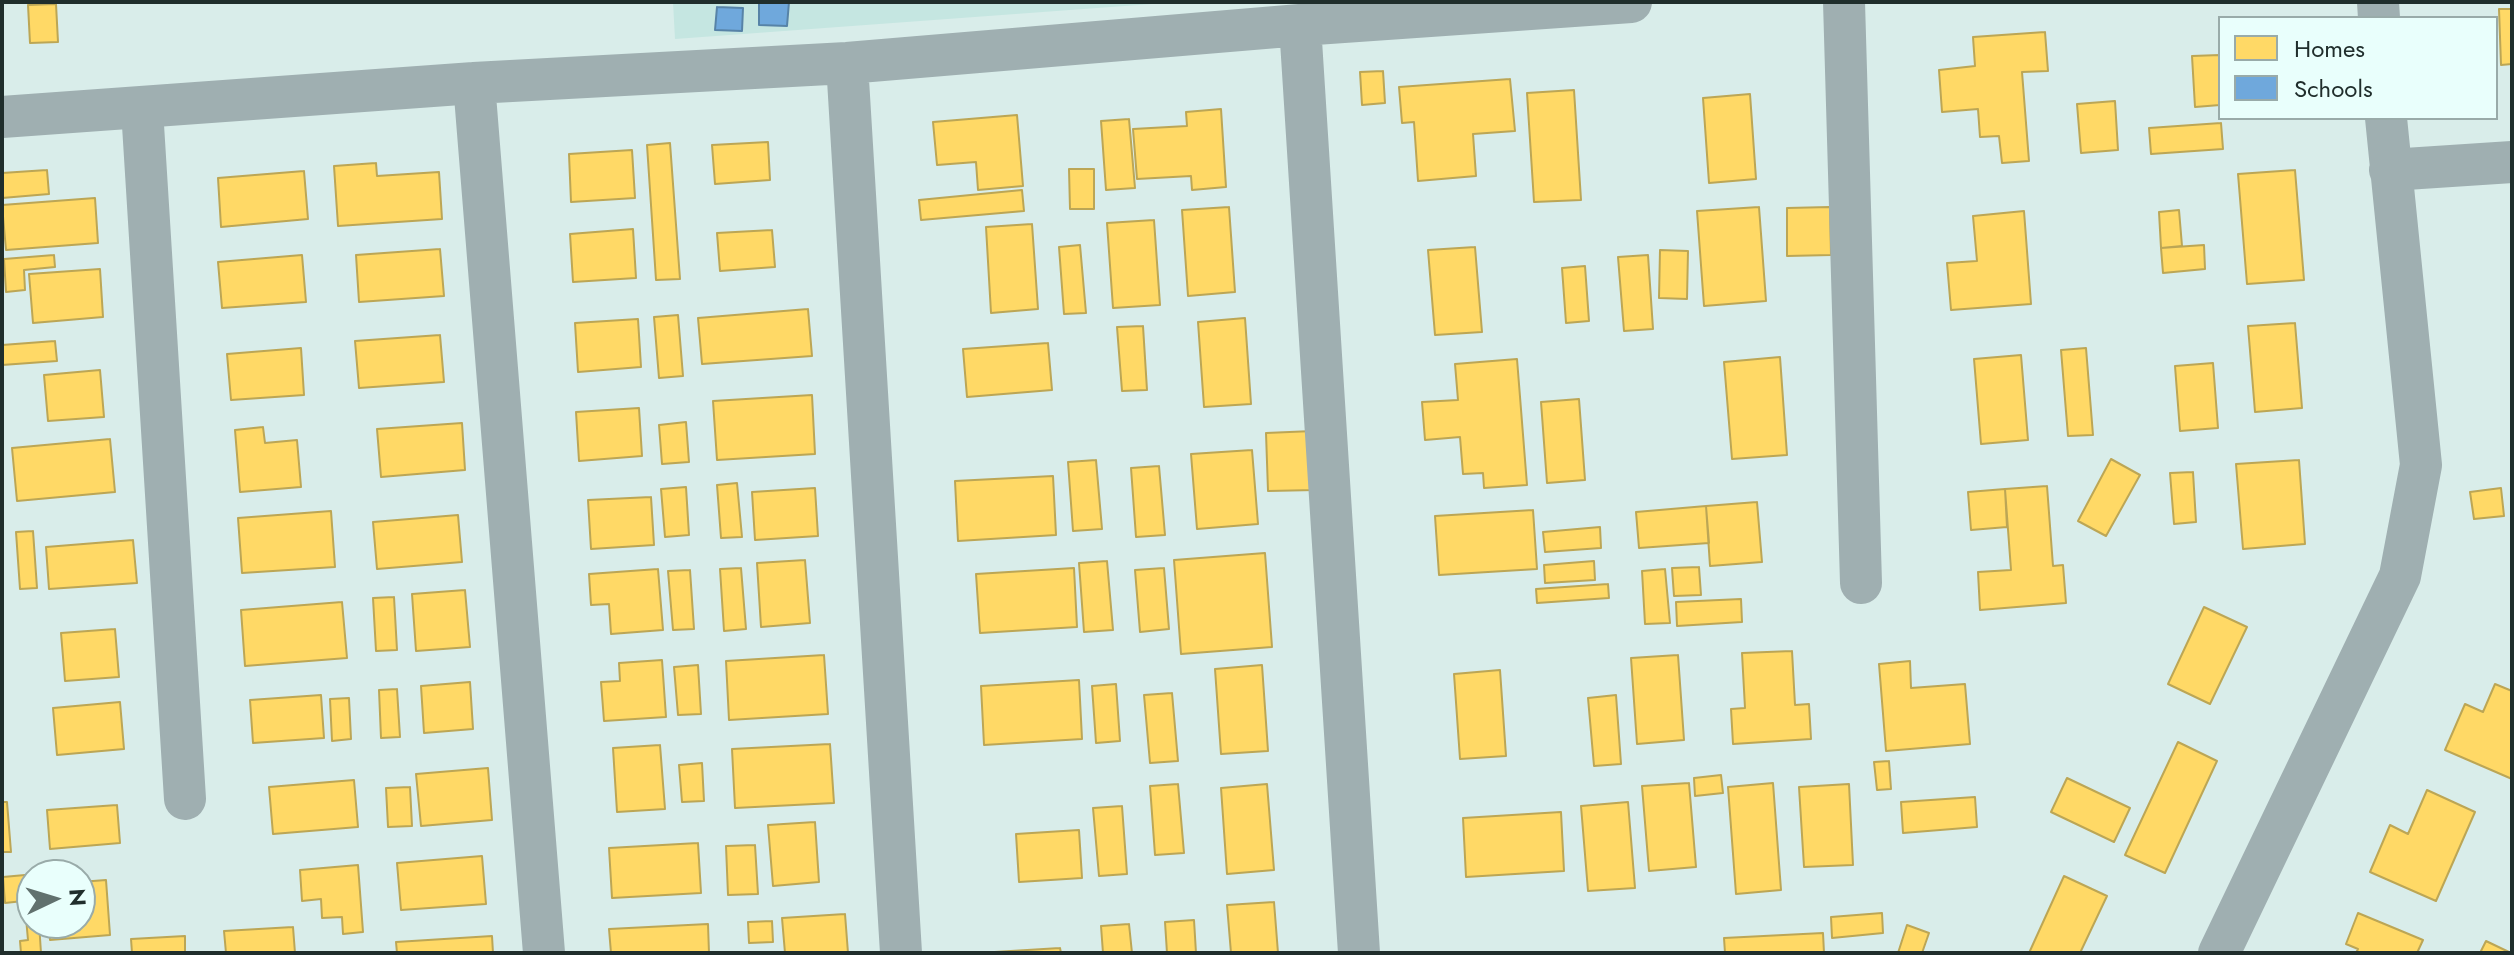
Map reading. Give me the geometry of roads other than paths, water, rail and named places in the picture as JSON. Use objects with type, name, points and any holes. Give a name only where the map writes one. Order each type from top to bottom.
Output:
[{"type":"street","points":[[2,117],[474,83],[847,63],[1300,25],[1631,2]]},
{"type":"street","points":[[1844,2],[1861,583]]},
{"type":"street","points":[[1300,25],[1359,953]]},
{"type":"street","points":[[847,63],[901,953]]},
{"type":"street","points":[[474,83],[544,953]]},
{"type":"street","points":[[142,109],[185,799]]},
{"type":"street","points":[[2219,953],[2400,576],[2421,465],[2386,120]]},
{"type":"street","points":[[2390,170],[2512,162]]}]
